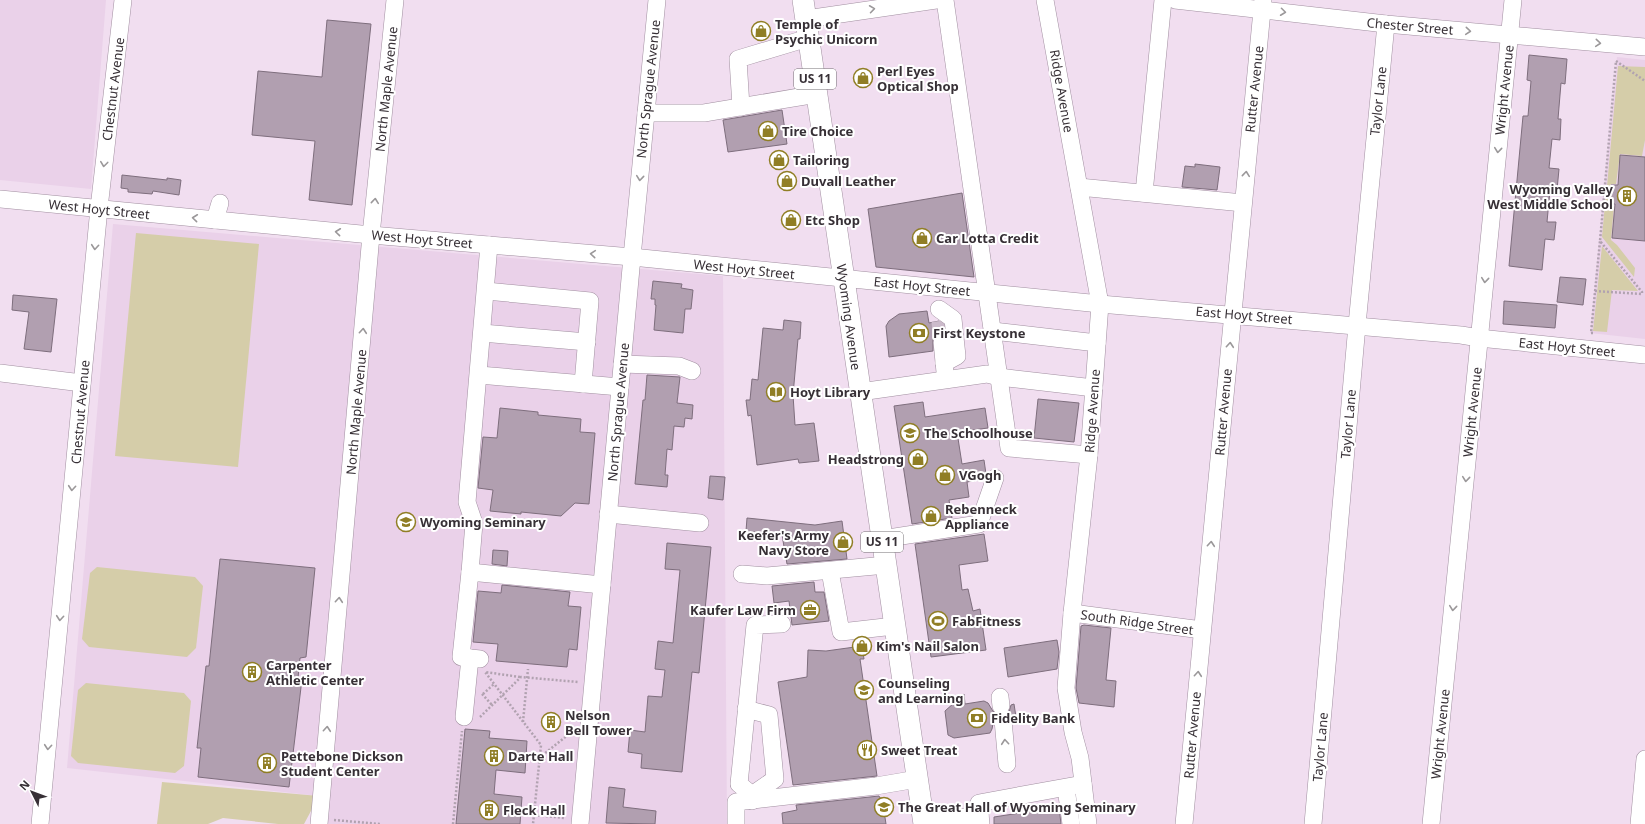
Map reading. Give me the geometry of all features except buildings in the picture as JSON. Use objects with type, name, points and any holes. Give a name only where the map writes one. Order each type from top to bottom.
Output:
[{"type":"main road","name":"Wyoming Avenue","points":[[806,19],[924,824]]},
{"type":"street","name":"Chestnut Avenue","points":[[40,824],[99,208],[123,0]]},
{"type":"street","name":"North Maple Avenue","points":[[326,822],[371,235],[395,0]]},
{"type":"street","name":"North Sprague Avenue","points":[[574,821],[602,585],[657,0]]},
{"type":"street","points":[[741,107],[738,59],[806,19],[936,0]]},
{"type":"street","points":[[944,0],[1009,448],[1089,454]]},
{"type":"street","name":"Ridge Avenue","points":[[1045,0],[1100,304],[1089,454],[1072,613],[1066,688],[1073,732],[1080,758],[1075,786],[1088,824]]},
{"type":"street","points":[[1144,193],[1164,0]]},
{"type":"street","name":"Chester Street","points":[[1175,0],[1262,5],[1386,24],[1510,34],[1645,48]]},
{"type":"street","name":"Wright Avenue","points":[[1431,824],[1513,0]]},
{"type":"street","name":"Rutter Avenue","points":[[1184,824],[1262,5]]},
{"type":"street","name":"Taylor Lane","points":[[1313,824],[1357,325],[1386,24]]},
{"type":"street","points":[[646,113],[704,113],[817,94]]},
{"type":"street","points":[[1079,187],[1243,203]]},
{"type":"street","name":"West Hoyt Street","points":[[0,199],[371,235],[632,257],[844,278]]},
{"type":"street","points":[[215,220],[220,203]]},
{"type":"street","points":[[464,716],[475,658],[462,657],[474,523],[467,502],[489,245]]},
{"type":"street","name":"East Hoyt Street","points":[[844,278],[1100,304],[1461,334],[1479,338],[1645,356]]},
{"type":"street","points":[[937,288],[939,315],[953,319],[957,356],[944,363]]},
{"type":"street","points":[[486,290],[590,301],[583,384]]},
{"type":"street","points":[[993,331],[1097,343]]},
{"type":"street","points":[[482,333],[587,342]]},
{"type":"street","points":[[942,342],[946,380]]},
{"type":"street","points":[[622,364],[679,366],[692,371]]},
{"type":"street","points":[[0,373],[82,383]]},
{"type":"street","points":[[860,392],[987,374],[999,377],[1094,388]]},
{"type":"street","points":[[479,375],[620,387]]},
{"type":"street","points":[[882,539],[979,524],[995,478]]},
{"type":"street","points":[[608,514],[700,523]]},
{"type":"street","points":[[742,574],[767,576],[886,565]]},
{"type":"street","points":[[830,571],[841,632],[894,626]]},
{"type":"street","points":[[470,572],[602,585]]},
{"type":"street","name":"South Ridge Street","points":[[1072,613],[1202,630]]},
{"type":"street","points":[[752,798],[739,784],[755,625],[782,624]]},
{"type":"street","points":[[1001,708],[1007,764]]},
{"type":"street","points":[[746,709],[769,715],[775,778],[752,798]]},
{"type":"street","points":[[1639,824],[1645,759]]},
{"type":"street","points":[[736,824],[736,802],[752,798],[876,786],[917,779]]},
{"type":"street","points":[[924,824],[981,820],[979,802],[1075,786]]},
{"type":"street","points":[[1071,824],[1075,786]]},
{"type":"street","points":[[1075,786],[1079,824]]},
{"type":"path","points":[[1591,333],[1616,61],[1645,81]]},
{"type":"path","points":[[1595,291],[1642,294],[1642,292],[1600,240]]},
{"type":"path","points":[[523,722],[528,670]]},
{"type":"path","points":[[533,824],[540,745],[485,672],[521,677],[581,682]]},
{"type":"path","points":[[453,824],[464,716],[479,717],[521,677]]},
{"type":"path","points":[[483,694],[494,684]]},
{"type":"path","points":[[539,758],[577,729]]},
{"type":"path","points":[[539,758],[574,761]]},
{"type":"path","points":[[534,814],[574,821]]},
{"type":"path","points":[[326,822],[380,824]]},
{"type":"shaded area","points":[[0,0],[106,0],[91,189],[0,180]]},
{"type":"shaded area","points":[[1617,57],[1645,60],[1645,339],[1590,333]]},
{"type":"shaded area","points":[[1618,66],[1645,67],[1645,140],[1642,156],[1620,154],[1616,184],[1607,186]]},
{"type":"shaded area","points":[[1606,193],[1608,193],[1608,205],[1614,206],[1611,240],[1617,245],[1635,268],[1634,277],[1602,237]]},
{"type":"shaded area","name":"Wyoming Seminary","points":[[113,224],[723,276],[727,824],[315,824],[318,796],[67,768]]},
{"type":"shaded area","points":[[136,233],[259,244],[238,467],[115,456]]},
{"type":"shaded area","points":[[1602,246],[1638,291],[1612,290],[1607,332],[1593,331]]},
{"type":"shaded area","points":[[97,567],[195,577],[203,586],[196,648],[187,657],[89,647],[82,639],[90,573]]},
{"type":"shaded area","points":[[86,683],[184,693],[191,701],[184,766],[175,773],[78,763],[71,756],[78,690]]},
{"type":"shaded area","points":[[162,782],[319,796],[304,824],[278,824],[223,818],[208,824],[157,824]]},
{"type":"tunnel","points":[[940,321],[942,342]]},
{"type":"place","name":"Temple of Psychic Unicorn","points":[[761,31]]},
{"type":"place","name":"Perl Eyes Optical Shop","points":[[863,78]]},
{"type":"place","name":"Tire Choice","points":[[768,131]]},
{"type":"place","name":"Tailoring","points":[[779,160]]},
{"type":"place","name":"Duvall Leather","points":[[787,181]]},
{"type":"place","name":"Wyoming Valley West Middle School","points":[[1627,196]]},
{"type":"place","name":"Etc Shop","points":[[791,220]]},
{"type":"place","name":"Car Lotta Credit","points":[[922,238]]},
{"type":"place","name":"First Keystone","points":[[919,333]]},
{"type":"place","name":"Hoyt Library","points":[[776,392]]},
{"type":"place","name":"The Schoolhouse","points":[[910,433]]},
{"type":"place","name":"Headstrong","points":[[918,459]]},
{"type":"place","name":"VGogh","points":[[945,475]]},
{"type":"place","name":"Rebenneck Appliance","points":[[931,516]]},
{"type":"place","name":"Wyoming Seminary","points":[[406,522]]},
{"type":"place","name":"Keefer's Army Navy Store","points":[[843,542]]},
{"type":"place","name":"Kaufer Law Firm","points":[[810,610]]},
{"type":"place","name":"FabFitness","points":[[938,621]]},
{"type":"place","name":"Kim's Nail Salon","points":[[862,646]]},
{"type":"place","name":"Carpenter Athletic Center","points":[[252,672]]},
{"type":"place","name":"Counseling and Learning","points":[[864,690]]},
{"type":"place","name":"Fidelity Bank","points":[[977,718]]},
{"type":"place","name":"Nelson Bell Tower","points":[[551,722]]},
{"type":"place","name":"Sweet Treat","points":[[867,750]]},
{"type":"place","name":"Darte Hall","points":[[494,756]]},
{"type":"place","name":"Pettebone Dickson Student Center","points":[[267,763]]},
{"type":"place","name":"The Great Hall of Wyoming Seminary","points":[[884,807]]},
{"type":"place","name":"Fleck Hall","points":[[489,810]]}]
